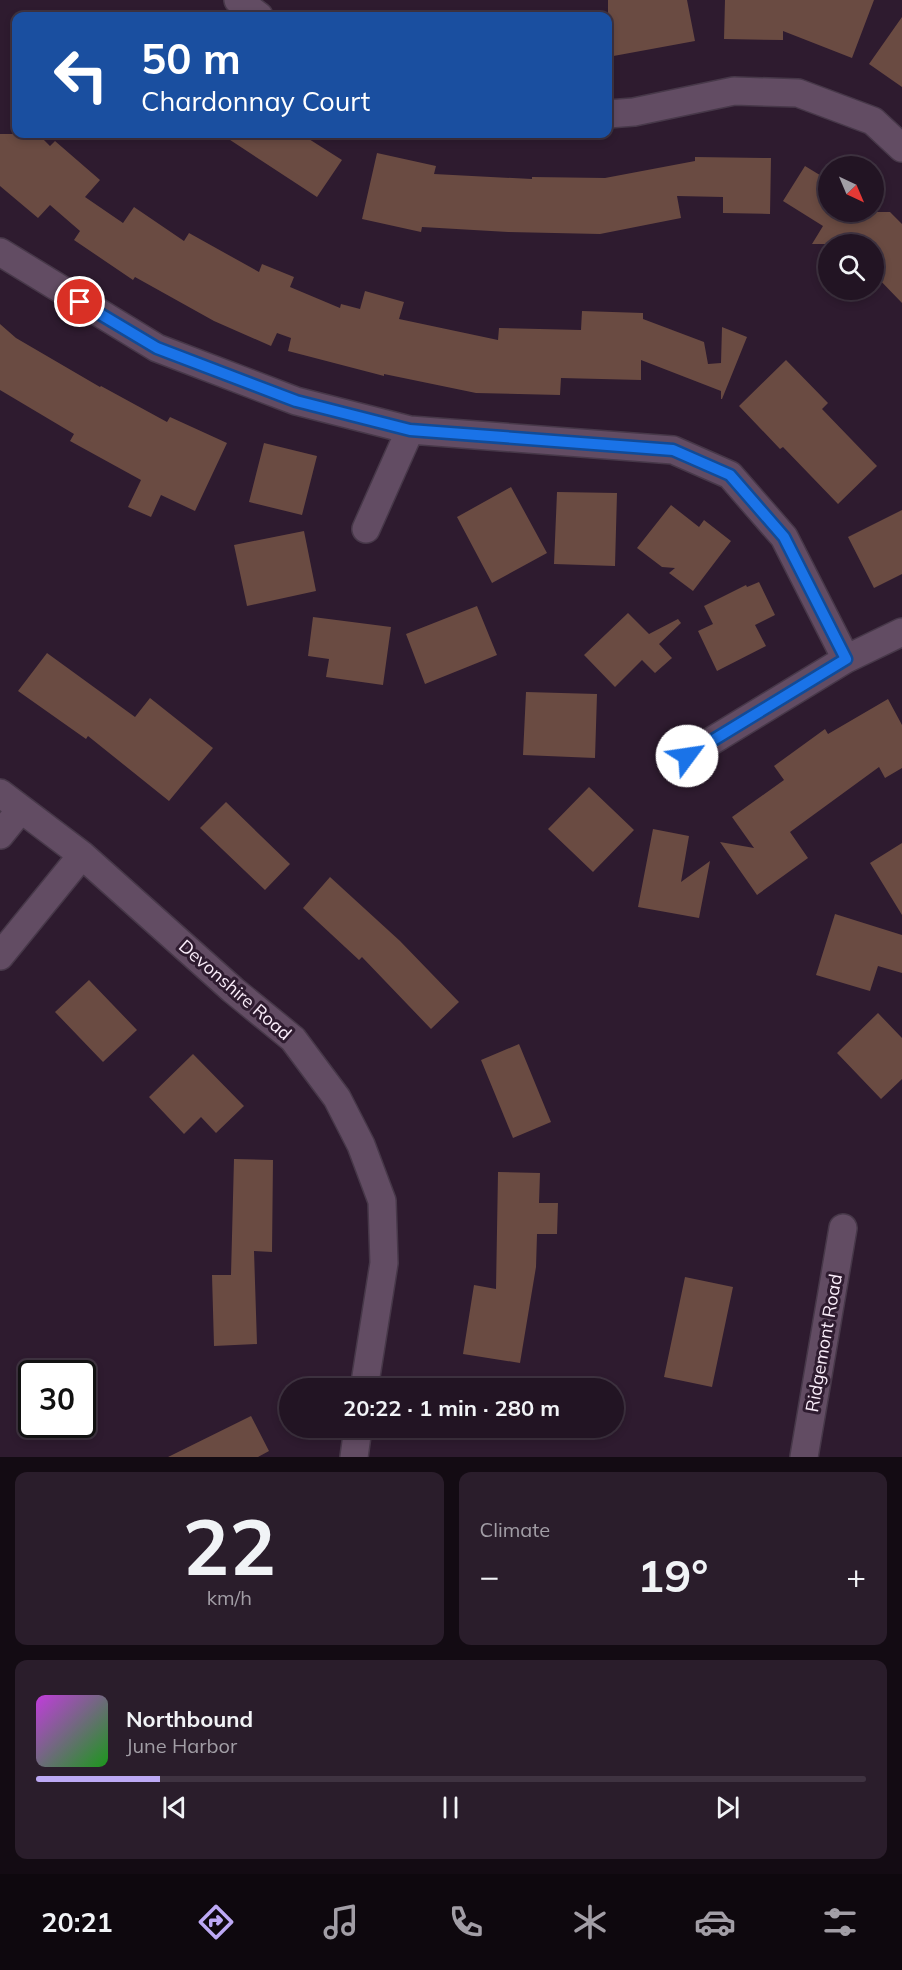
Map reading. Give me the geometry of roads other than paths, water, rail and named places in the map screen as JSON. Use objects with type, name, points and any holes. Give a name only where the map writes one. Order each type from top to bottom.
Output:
[{"type":"street","points":[[238,0],[254,12]]},
{"type":"street","points":[[612,114],[734,91],[798,93],[873,121],[902,148]]},
{"type":"street","points":[[0,252],[157,348],[296,401],[410,430],[673,450],[730,475],[784,537],[846,659]]},
{"type":"street","points":[[366,529],[410,430]]},
{"type":"street","points":[[687,756],[846,659],[902,632]]},
{"type":"street","points":[[0,835],[10,801]]},
{"type":"street","name":"Devonshire Road","points":[[10,801],[82,855],[233,990],[293,1039],[337,1098],[361,1145],[382,1201],[384,1263],[366,1378]]},
{"type":"street","points":[[0,956],[82,855]]},
{"type":"street","name":"Ridgemont Road","points":[[804,1457],[843,1228]]},
{"type":"street","points":[[354,1457],[357,1438]]}]
